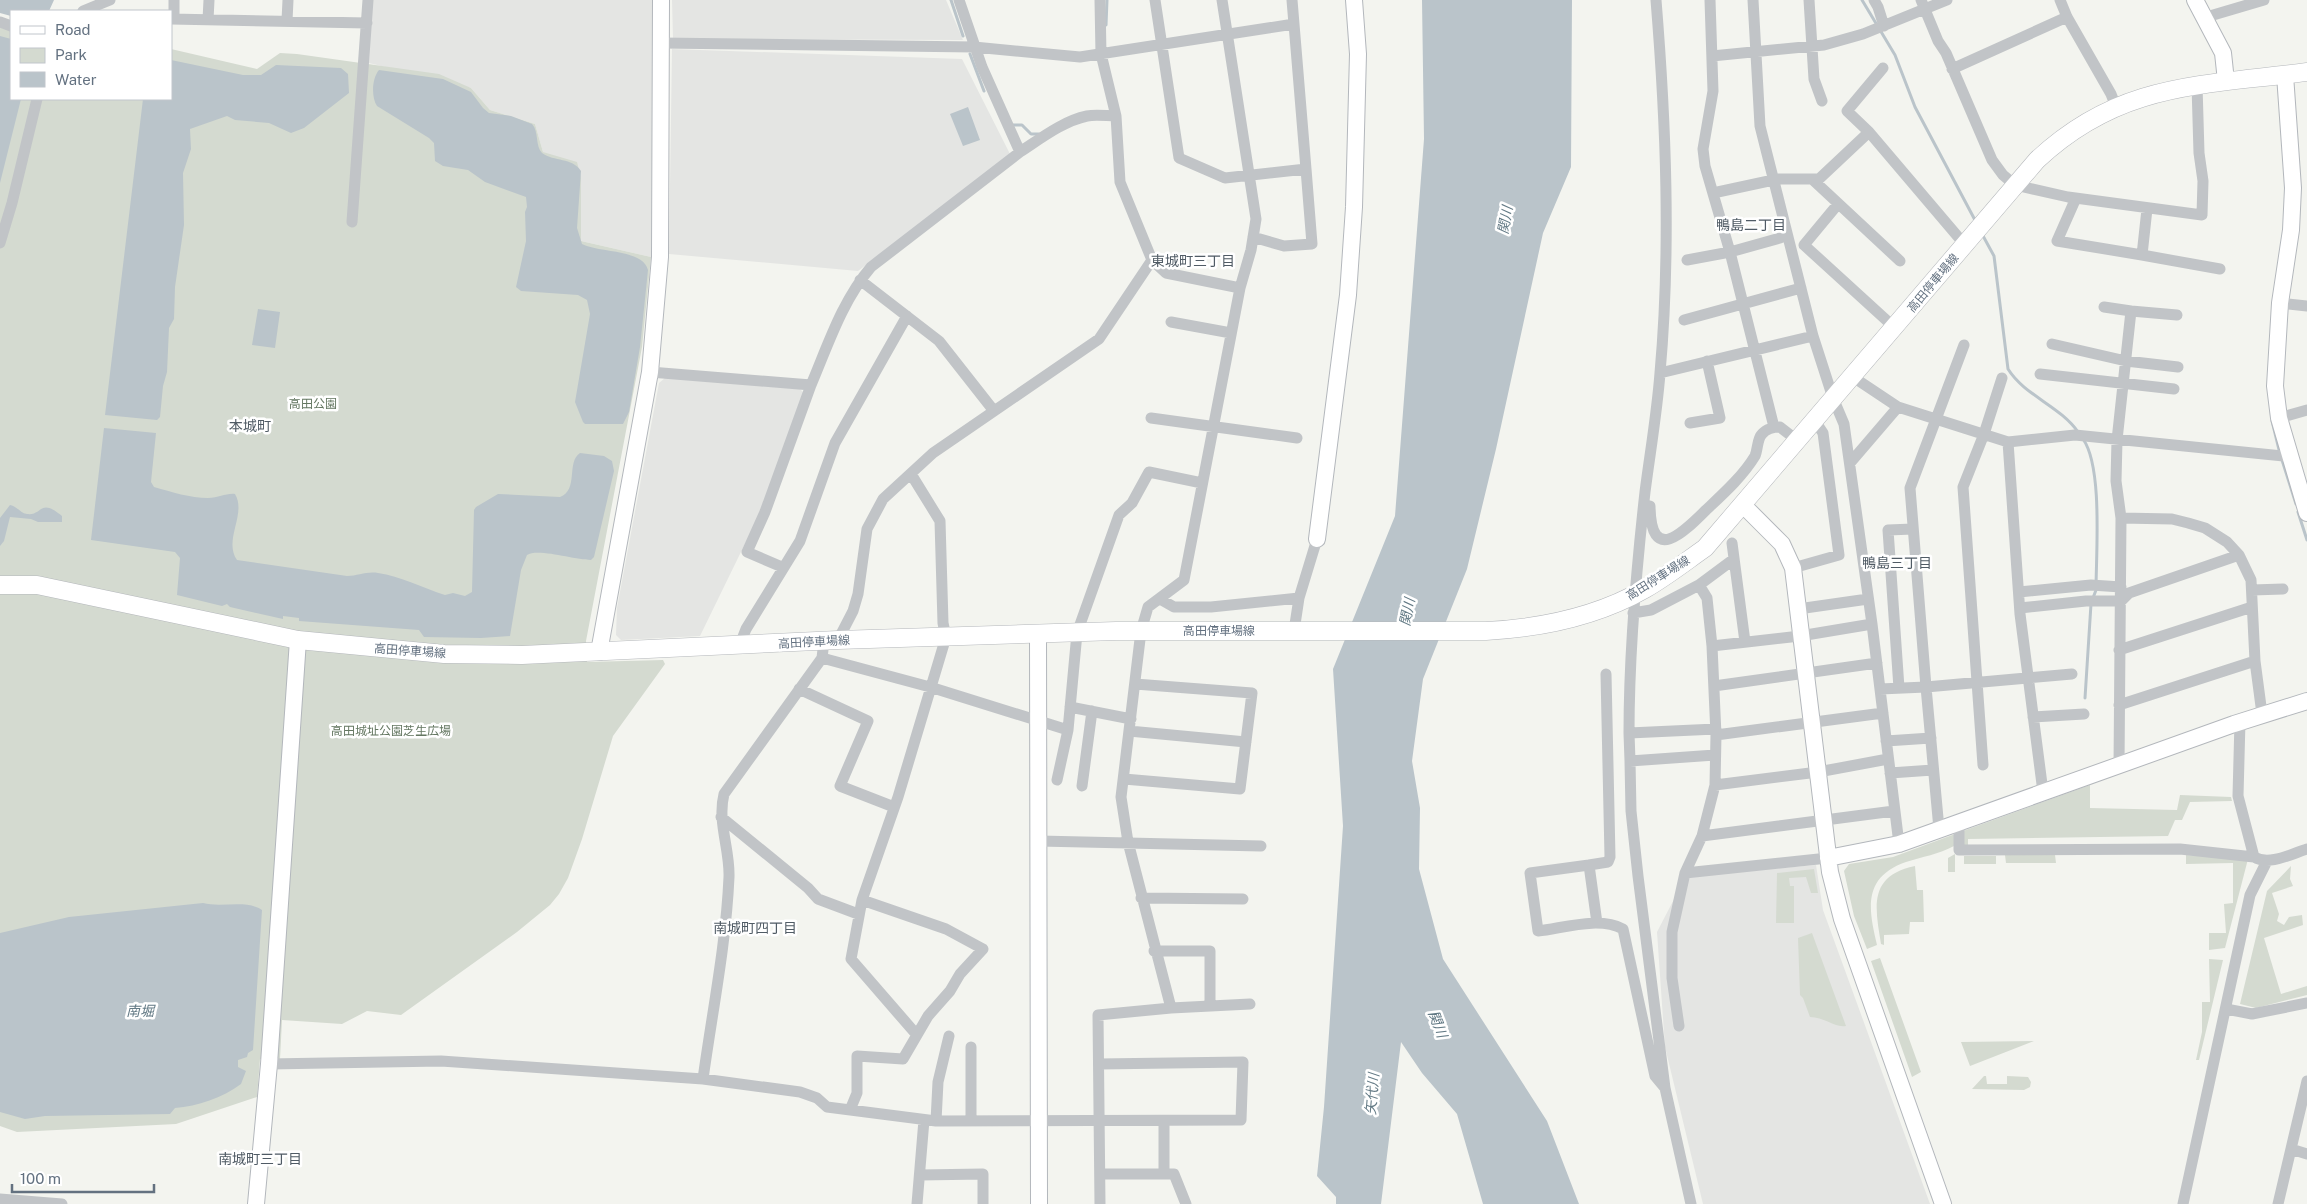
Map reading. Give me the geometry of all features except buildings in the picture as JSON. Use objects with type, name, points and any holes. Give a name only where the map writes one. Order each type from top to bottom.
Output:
[{"type":"main road","name":"高田停車場線","points":[[0,585],[37,585],[298,640],[444,654],[522,655],[740,646],[828,646],[946,637],[1141,631],[1508,630],[1566,620],[1632,602],[1705,548],[2037,160],[2060,138],[2116,107],[2142,96],[2197,85],[2307,72]]},
{"type":"street","points":[[85,10],[110,0]]},
{"type":"street","points":[[174,0],[172,19],[367,23]]},
{"type":"street","points":[[208,20],[209,0]]},
{"type":"street","points":[[287,21],[288,0]]},
{"type":"street","points":[[352,222],[368,0]]},
{"type":"street","points":[[599,652],[650,372],[660,257],[661,0]]},
{"type":"street","points":[[959,0],[974,47],[1020,152]]},
{"type":"street","points":[[1100,0],[1101,54],[1116,116],[1122,191],[1152,260],[1166,273],[1240,288]]},
{"type":"street","points":[[1155,0],[1179,158],[1225,178],[1249,177],[1306,169]]},
{"type":"street","points":[[1170,1008],[1141,898],[1128,842],[1121,797],[1141,631],[1148,607],[1184,580],[1231,333],[1256,219],[1222,0]]},
{"type":"street","points":[[1253,237],[1284,246],[1312,244],[1292,0]]},
{"type":"street","points":[[1300,631],[1299,598],[1317,539],[1348,296],[1357,136],[1358,54],[1354,0]]},
{"type":"street","points":[[1656,0],[1665,127],[1665,277],[1660,373],[1632,602],[1629,733],[1631,811],[1665,1088],[1691,1204]]},
{"type":"street","points":[[1710,0],[1713,91],[1703,149],[1705,166],[1730,252],[1774,427]]},
{"type":"street","points":[[1753,0],[1760,126],[1813,336],[1833,398],[1844,424],[1872,624],[1899,844]]},
{"type":"street","points":[[1809,0],[1814,80],[1822,101]]},
{"type":"street","points":[[1874,0],[1884,26]]},
{"type":"street","points":[[1712,56],[1824,45],[1884,26],[1923,5],[1947,0]]},
{"type":"street","points":[[2060,0],[2111,94],[2116,107]]},
{"type":"street","points":[[2194,0],[2223,53],[2226,81]]},
{"type":"street","points":[[2203,18],[2264,0]]},
{"type":"street","points":[[1923,5],[1992,160],[2003,175],[2016,185],[2076,198],[2202,215],[2203,181],[2199,153],[2197,85]]},
{"type":"street","points":[[1952,69],[2068,17]]},
{"type":"street","points":[[660,43],[974,47],[1080,57],[1294,24]]},
{"type":"street","points":[[1883,68],[1847,111],[1869,132],[1965,244]]},
{"type":"street","points":[[2285,74],[2293,188],[2291,230],[2280,303],[2275,386],[2279,418],[2292,457],[2303,482],[2307,513]]},
{"type":"street","points":[[0,243],[12,204],[37,100]]},
{"type":"street","points":[[782,567],[747,552],[765,512],[811,385],[843,310],[860,280],[871,267],[1020,152],[1073,121],[1088,116],[1116,116]]},
{"type":"street","points":[[1713,193],[1774,180],[1819,179],[1869,132]]},
{"type":"street","points":[[1812,179],[1900,261]]},
{"type":"street","points":[[2076,198],[2057,241],[2220,269]]},
{"type":"street","points":[[1838,204],[1804,245],[1895,328]]},
{"type":"street","points":[[2142,255],[2147,209]]},
{"type":"street","points":[[1687,260],[1730,252],[1780,238]]},
{"type":"street","points":[[703,1080],[728,907],[729,874],[721,817],[724,794],[853,611],[858,594],[864,538],[869,521],[883,499],[933,453],[1099,339],[1152,260]]},
{"type":"street","points":[[860,280],[939,341],[994,411]]},
{"type":"street","points":[[1684,320],[1801,288]]},
{"type":"street","points":[[2280,303],[2307,306]]},
{"type":"street","points":[[2104,307],[2177,315]]},
{"type":"street","points":[[2119,766],[2121,518],[2116,480],[2117,440],[2131,311]]},
{"type":"street","points":[[740,646],[746,629],[782,567],[800,541],[835,443],[907,316]]},
{"type":"street","points":[[1171,322],[1231,333]]},
{"type":"street","points":[[1660,373],[1813,336]]},
{"type":"street","points":[[2052,344],[2126,361],[2178,367]]},
{"type":"street","points":[[1939,829],[1910,488],[1964,345]]},
{"type":"street","points":[[1690,423],[1720,418],[1707,361]]},
{"type":"street","points":[[650,372],[811,385]]},
{"type":"street","points":[[2040,374],[2174,389]]},
{"type":"street","points":[[1852,377],[1898,407],[2008,442],[2075,435],[2292,457]]},
{"type":"street","points":[[1983,764],[1963,487],[1984,434],[2002,378]]},
{"type":"street","points":[[1850,463],[1898,407]]},
{"type":"street","points":[[2279,418],[2307,410]]},
{"type":"street","points":[[1151,418],[1214,425],[1297,438]]},
{"type":"street","points":[[1793,568],[1839,555],[1823,433],[1815,421]]},
{"type":"street","points":[[1645,493],[1649,498],[1650,520],[1654,531],[1661,538],[1677,538],[1722,495],[1755,455],[1762,434],[1774,427],[1780,427],[1798,441]]},
{"type":"street","points":[[2008,442],[2020,608],[2043,792]]},
{"type":"street","points":[[1057,780],[1068,730],[1077,633],[1119,515],[1132,503],[1149,472],[1202,483]]},
{"type":"street","points":[[911,474],[940,521],[943,623],[946,637],[894,807],[862,900],[858,914],[852,959],[916,1034]]},
{"type":"street","points":[[1743,505],[1782,544],[1793,568],[1828,858],[1842,919],[1943,1204]]},
{"type":"street","points":[[2121,518],[2172,519],[2205,528],[2228,542],[2239,555],[2249,573],[2252,590],[2255,661],[2262,714]]},
{"type":"street","points":[[1898,688],[1888,530],[1913,529]]},
{"type":"street","points":[[1732,543],[1746,642]]},
{"type":"street","points":[[2020,608],[2086,601],[2120,601],[2129,593],[2239,555]]},
{"type":"street","points":[[1632,602],[1651,610],[1699,585],[1734,558]]},
{"type":"street","points":[[1679,1026],[1672,978],[1672,932],[1684,872],[1702,836],[1715,785],[1716,732],[1712,646],[1707,598],[1699,585]]},
{"type":"street","points":[[2019,592],[2091,585],[2121,587]]},
{"type":"street","points":[[2252,590],[2283,589]]},
{"type":"street","points":[[1160,599],[1174,607],[1211,607],[1299,598]]},
{"type":"street","points":[[1798,609],[1868,599]]},
{"type":"street","points":[[2119,650],[2252,607]]},
{"type":"street","points":[[1712,646],[1800,636],[1872,624]]},
{"type":"street","points":[[1038,634],[1040,721],[1040,1120],[1038,1204]]},
{"type":"street","points":[[256,1204],[269,1064],[298,640]]},
{"type":"street","points":[[828,646],[930,687],[1068,730]]},
{"type":"street","points":[[2119,705],[2255,661]]},
{"type":"street","points":[[1714,686],[1877,663]]},
{"type":"street","points":[[1606,674],[1605,720],[1610,857],[1608,862],[1530,872],[1538,931],[1597,923],[1615,925],[1623,929],[1655,1076],[1665,1088]]},
{"type":"street","points":[[1880,689],[1926,687],[2072,674]]},
{"type":"street","points":[[1124,779],[1240,789],[1252,693],[1135,684]]},
{"type":"street","points":[[799,689],[868,721],[840,786],[894,807]]},
{"type":"street","points":[[1684,872],[1828,858],[1899,844],[2240,721],[2307,701]]},
{"type":"street","points":[[1070,707],[1130,719]]},
{"type":"street","points":[[1082,786],[1092,711]]},
{"type":"street","points":[[1629,733],[1716,732],[1883,713]]},
{"type":"street","points":[[2033,717],[2084,714]]},
{"type":"street","points":[[2240,721],[2238,796],[2254,856]]},
{"type":"street","points":[[1129,731],[1246,742]]},
{"type":"street","points":[[1886,741],[1931,738]]},
{"type":"street","points":[[1630,761],[1715,755]]},
{"type":"street","points":[[1715,785],[1818,772],[1888,760]]},
{"type":"street","points":[[1890,773],[1933,770]]},
{"type":"street","points":[[1702,836],[1894,812]]},
{"type":"street","points":[[721,817],[808,888],[818,899],[858,914]]},
{"type":"street","points":[[1959,822],[1960,850],[2180,849],[2254,856],[2260,861],[2267,861],[2307,849]]},
{"type":"street","points":[[1039,841],[1261,846]]},
{"type":"street","points":[[2183,1204],[2250,895],[2267,861]]},
{"type":"street","points":[[1589,865],[1597,923]]},
{"type":"street","points":[[1141,898],[1243,899]]},
{"type":"street","points":[[850,1110],[856,1093],[857,1056],[903,1060],[916,1034],[928,1016],[950,990],[960,974],[983,949],[946,929],[862,900]]},
{"type":"street","points":[[1154,951],[1210,950],[1210,1006]]},
{"type":"street","points":[[2226,1009],[2252,1014],[2307,1003]]},
{"type":"street","points":[[1100,1204],[1098,1015],[1170,1008],[1250,1004]]},
{"type":"street","points":[[918,1204],[920,1175],[930,1120],[949,1036]]},
{"type":"street","points":[[971,1047],[971,1121]]},
{"type":"street","points":[[269,1064],[441,1061],[703,1080],[800,1092],[817,1098],[828,1107],[930,1120],[1241,1120],[1243,1062],[1099,1064]]},
{"type":"street","points":[[2278,1204],[2307,1083]]},
{"type":"street","points":[[1164,1120],[1164,1174]]},
{"type":"street","points":[[2291,1149],[2307,1154]]},
{"type":"street","points":[[920,1175],[982,1174],[983,1204]]},
{"type":"street","points":[[1100,1174],[1174,1174],[1186,1204]]},
{"type":"street","points":[[0,1199],[62,1204]]},
{"type":"shaded area","points":[[371,0],[652,0],[651,257],[581,241],[581,178],[543,152],[535,124],[490,110],[471,88],[369,63]]},
{"type":"shaded area","points":[[672,0],[946,0],[963,40],[673,39]]},
{"type":"shaded area","points":[[672,49],[962,59],[1010,154],[858,271],[669,254]]},
{"type":"shaded area","points":[[665,378],[800,389],[804,393],[757,519],[700,636],[621,640],[616,635],[617,608],[659,383]]},
{"type":"shaded area","points":[[1816,865],[1823,910],[1930,1204],[1703,1204],[1665,1047],[1657,932],[1686,876]]},
{"type":"green space","name":"高田公園","points":[[0,26],[10,29],[10,100],[172,100],[172,49],[257,69],[280,53],[439,74],[471,88],[490,110],[535,124],[543,152],[577,162],[581,178],[581,241],[651,257],[642,347],[586,641],[587,662],[663,660],[665,664],[613,736],[582,839],[568,878],[559,894],[550,905],[517,932],[401,1015],[367,1011],[342,1024],[282,1020],[280,1059],[260,1059],[257,1097],[176,1124],[17,1132],[0,1126]]},
{"type":"green space","points":[[2090,785],[2090,808],[2177,810],[2180,795],[2231,797],[2232,801],[2190,802],[2182,820],[2175,820],[2168,836],[1968,839],[1968,846],[1964,845],[1963,831]]},
{"type":"green space","points":[[1955,834],[1954,846],[1906,862],[1892,868],[1882,876],[1872,895],[1871,906],[1877,945],[1867,949],[1854,916],[1844,871],[1849,864],[1893,857]]},
{"type":"green space","points":[[1955,854],[1955,872],[1948,872],[1948,858]]},
{"type":"green space","points":[[2005,855],[2055,855],[2056,863],[2006,863]]},
{"type":"green space","points":[[2186,855],[2248,859],[2225,948],[2209,950],[2209,933],[2226,933],[2224,904],[2233,903],[2233,863],[2186,864]]},
{"type":"green space","points":[[1964,856],[1996,856],[1996,864],[1964,864]]},
{"type":"green space","points":[[1915,866],[1917,890],[1923,890],[1924,922],[1910,922],[1909,934],[1884,935],[1884,945],[1881,944],[1877,906],[1878,895],[1882,885],[1889,877]]},
{"type":"green space","points":[[2291,866],[2290,879],[2293,886],[2272,893],[2279,914],[2277,921],[2284,925],[2289,917],[2302,915],[2303,925],[2264,938],[2281,994],[2307,986],[2307,995],[2256,1008],[2240,1004],[2267,891]]},
{"type":"green space","points":[[1814,869],[1818,893],[1811,893],[1806,877],[1789,878],[1790,886],[1794,886],[1794,923],[1776,923],[1777,873]]},
{"type":"green space","points":[[1812,933],[1846,1026],[1810,1017],[1800,995],[1798,938]]},
{"type":"green space","points":[[1880,958],[1921,1072],[1912,1077],[1871,961]]},
{"type":"green space","points":[[2209,959],[2223,960],[2199,1060],[2196,1060],[2202,1032],[2202,1002],[2210,1002]]},
{"type":"green space","points":[[2034,1041],[1970,1066],[1961,1042]]},
{"type":"green space","points":[[1986,1076],[1987,1084],[2007,1084],[2007,1076],[2028,1077],[2031,1082],[2030,1087],[2024,1090],[1972,1089]]},
{"type":"water","points":[[0,0],[54,0],[49,10],[10,10],[10,16],[0,13]]},
{"type":"water","points":[[1422,0],[1572,0],[1571,167],[1543,233],[1496,449],[1467,569],[1423,679],[1412,761],[1420,808],[1419,869],[1443,959],[1547,1121],[1579,1204],[1483,1204],[1457,1114],[1422,1073],[1401,1042],[1381,1204],[1336,1204],[1336,1197],[1317,1176],[1324,1107],[1343,826],[1333,669],[1395,516],[1424,139]]},
{"type":"water","points":[[0,36],[10,39],[10,100],[21,100],[0,183]]},
{"type":"water","points":[[172,60],[243,75],[261,75],[276,65],[341,68],[348,74],[349,93],[304,128],[291,133],[269,123],[235,120],[227,116],[190,129],[191,149],[183,173],[184,225],[175,287],[174,319],[169,328],[167,372],[163,386],[160,417],[157,420],[105,415],[143,100],[172,100]]},
{"type":"water","points":[[379,70],[443,79],[471,92],[489,113],[511,116],[532,124],[536,130],[538,146],[542,153],[573,164],[581,171],[577,228],[582,244],[638,258],[648,270],[640,347],[629,412],[623,424],[585,424],[575,402],[590,314],[587,300],[578,295],[521,291],[516,287],[526,241],[526,197],[485,182],[468,170],[443,166],[435,161],[434,143],[429,138],[377,106],[373,88]]},
{"type":"water","points":[[968,107],[980,140],[963,146],[950,114]]},
{"type":"water","points":[[258,309],[280,312],[275,348],[252,345]]},
{"type":"water","points":[[104,428],[156,433],[151,482],[154,487],[201,498],[235,494],[238,510],[232,544],[237,560],[347,576],[378,573],[403,579],[445,595],[453,593],[465,596],[472,592],[474,510],[476,507],[498,494],[560,497],[569,488],[574,463],[580,453],[604,456],[612,461],[614,471],[594,557],[591,560],[539,553],[527,555],[521,570],[510,636],[481,638],[424,637],[419,630],[299,621],[299,618],[283,616],[283,619],[230,607],[227,604],[222,606],[177,595],[180,558],[175,552],[91,540]]},
{"type":"water","points":[[10,505],[27,514],[49,508],[62,516],[62,522],[38,522],[31,519],[10,517],[4,541],[0,546],[0,518]]},
{"type":"water","name":"南堀","points":[[203,903],[218,905],[241,904],[262,910],[253,1050],[248,1053],[247,1057],[238,1060],[238,1067],[246,1071],[241,1084],[210,1100],[175,1108],[170,1114],[45,1116],[25,1119],[0,1112],[0,933],[69,917]]},
{"type":"waterway","points":[[951,0],[963,36]]},
{"type":"waterway","points":[[1106,25],[1107,0]]},
{"type":"waterway","points":[[1862,0],[1895,55],[1915,107],[1976,222]]},
{"type":"waterway","points":[[970,54],[984,91]]},
{"type":"waterway","points":[[1012,125],[1022,125],[1031,134],[1039,134]]},
{"type":"waterway","points":[[1982,234],[1994,256],[2008,369],[2024,387],[2062,415],[2078,432]]},
{"type":"waterway","points":[[2272,421],[2280,454]]},
{"type":"waterway","points":[[2083,439],[2089,452],[2096,490],[2096,590],[2093,598]]},
{"type":"waterway","points":[[2282,460],[2296,504]]},
{"type":"waterway","points":[[2298,512],[2307,540]]},
{"type":"waterway","points":[[2085,698],[2091,604]]},
{"type":"district","name":"鴨島二丁目","points":[[1751,225]]},
{"type":"district","name":"東城町三丁目","points":[[1193,261]]},
{"type":"district","name":"本城町","points":[[250,426]]},
{"type":"district","name":"鴨島三丁目","points":[[1897,563]]},
{"type":"district","name":"南城町四丁目","points":[[755,928]]},
{"type":"district","name":"南城町三丁目","points":[[260,1159]]},
{"type":"water label","name":"関川","points":[[1505,220]]},
{"type":"water label","name":"関川","points":[[1407,612]]},
{"type":"water label","name":"関川","points":[[1438,1024]]},
{"type":"water label","name":"矢代川","points":[[1372,1094]]},
{"type":"park label","name":"高田城址公園芝生広場","points":[[391,731]]}]
